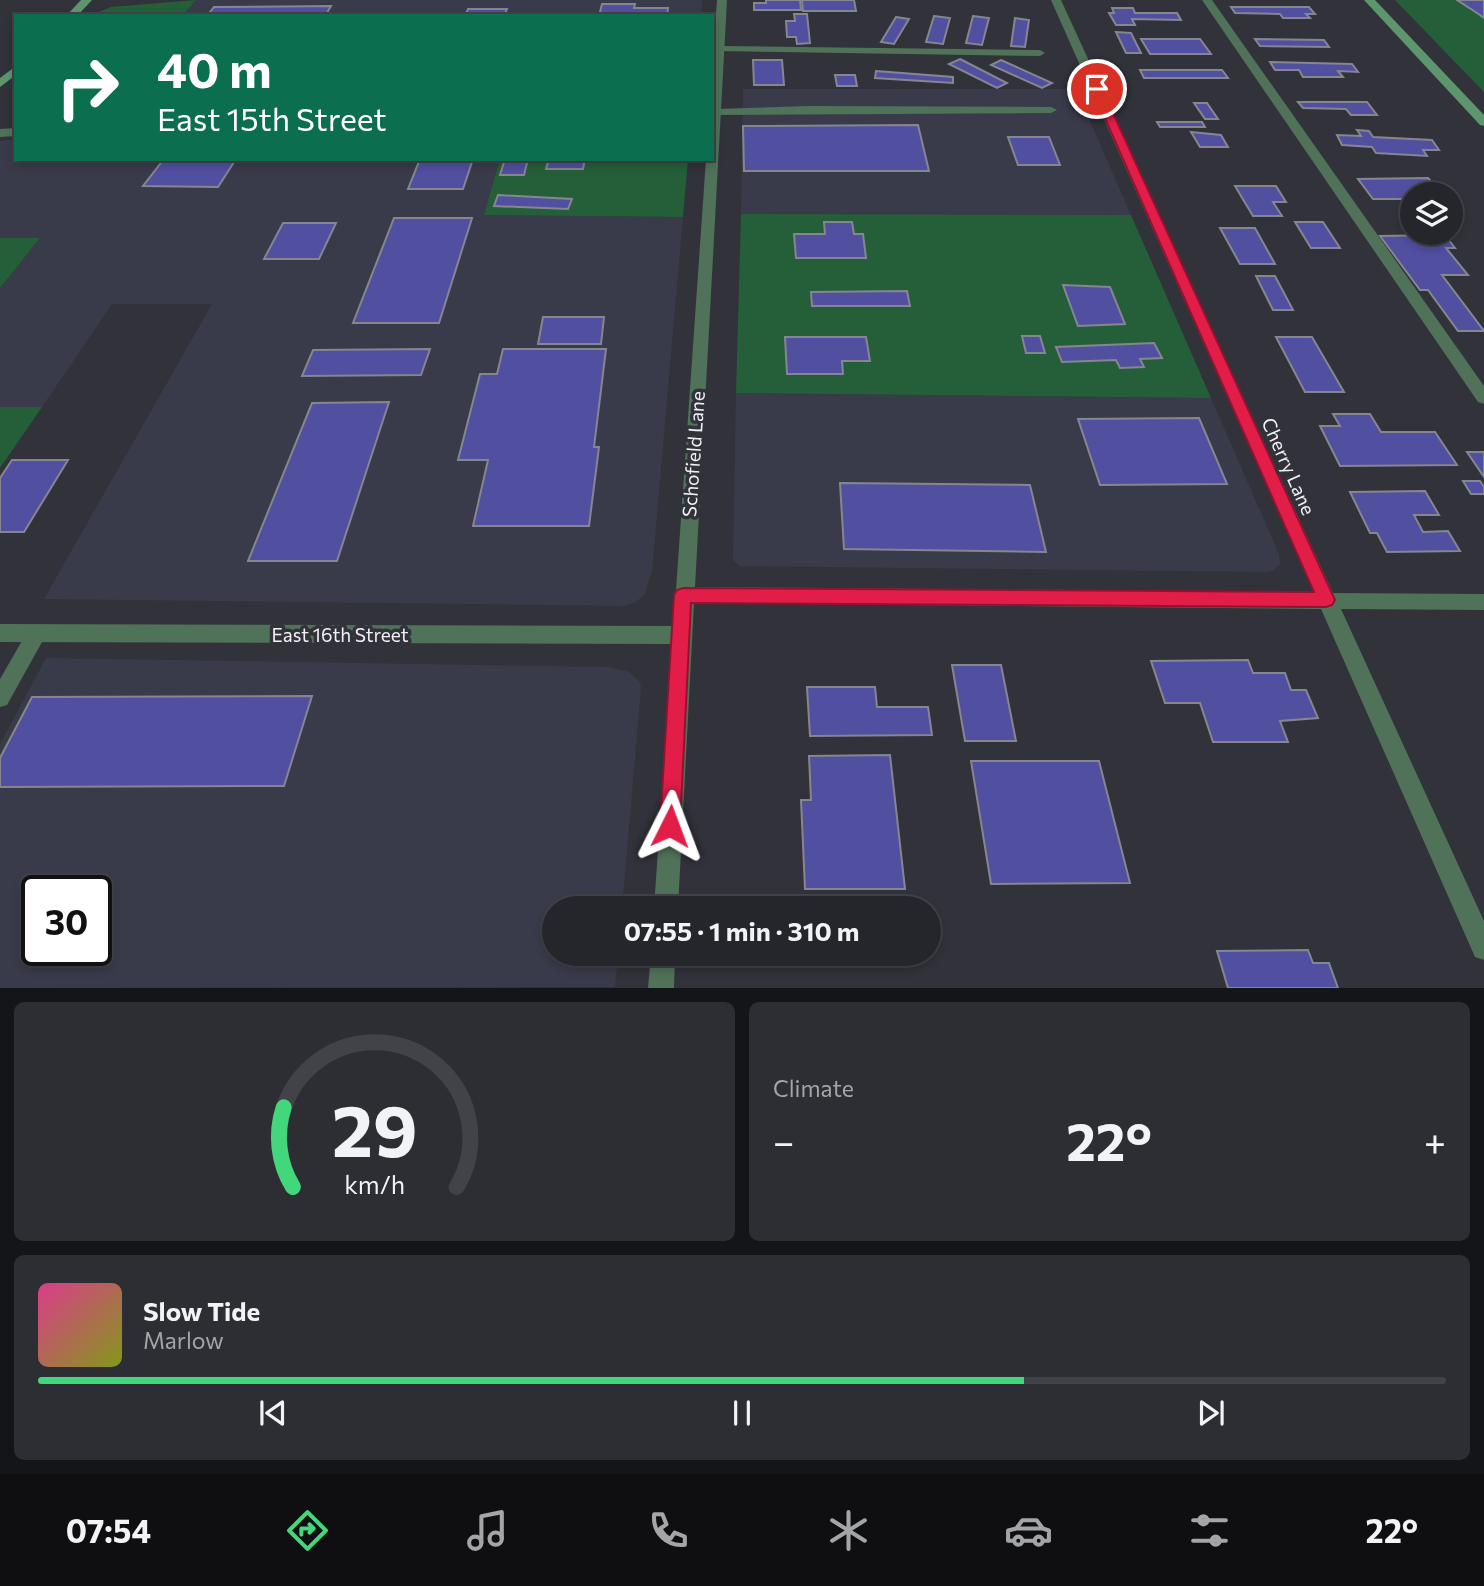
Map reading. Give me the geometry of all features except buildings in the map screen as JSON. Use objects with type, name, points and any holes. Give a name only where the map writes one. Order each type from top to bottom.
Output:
[{"type":"main road","points":[[73,14],[87,0]]},
{"type":"main road","points":[[1369,0],[1484,122]]},
{"type":"main road","points":[[0,84],[14,71]]},
{"type":"street","name":"Schofield Lane","points":[[715,115],[722,0]]},
{"type":"street","name":"Cherry Lane","points":[[1056,0],[1484,948]]},
{"type":"street","points":[[1207,0],[1484,398]]},
{"type":"street","points":[[719,49],[1040,53]]},
{"type":"street","points":[[715,115],[808,109],[1051,110]]},
{"type":"street","name":"Schofield Lane","points":[[667,896],[683,595],[712,161]]},
{"type":"street","points":[[683,595],[1484,602]]},
{"type":"street","name":"East 16th Street","points":[[0,633],[681,635]]},
{"type":"street","points":[[0,698],[37,633]]},
{"type":"street","points":[[661,988],[662,966]]},
{"type":"shaded area","points":[[196,0],[702,0],[701,14],[184,14]]},
{"type":"shaded area","points":[[743,89],[1076,89],[1131,215],[741,214]]},
{"type":"shaded area","points":[[14,139],[14,161],[499,161],[485,215],[683,217],[652,572],[644,595],[636,602],[624,606],[44,599],[212,304],[112,304],[42,407],[0,407],[0,288],[40,238],[0,238],[0,141]]},
{"type":"shaded area","points":[[736,393],[1211,398],[1279,554],[1280,564],[1268,572],[740,566],[733,560]]},
{"type":"shaded area","points":[[46,658],[609,667],[629,672],[640,682],[623,896],[542,896],[542,966],[617,966],[615,987],[0,988],[0,744]]},
{"type":"green space","points":[[196,0],[184,14],[94,14],[111,7]]},
{"type":"green space","points":[[1395,0],[1484,0],[1484,92]]},
{"type":"green space","points":[[499,161],[688,161],[683,217],[484,215]]},
{"type":"green space","points":[[741,214],[1131,215],[1211,398],[736,393]]},
{"type":"green space","points":[[0,238],[40,238],[0,288]]},
{"type":"green space","points":[[0,407],[42,407],[0,468]]},
{"type":"route","points":[[670,826],[683,595],[1326,600],[1097,89]]}]
